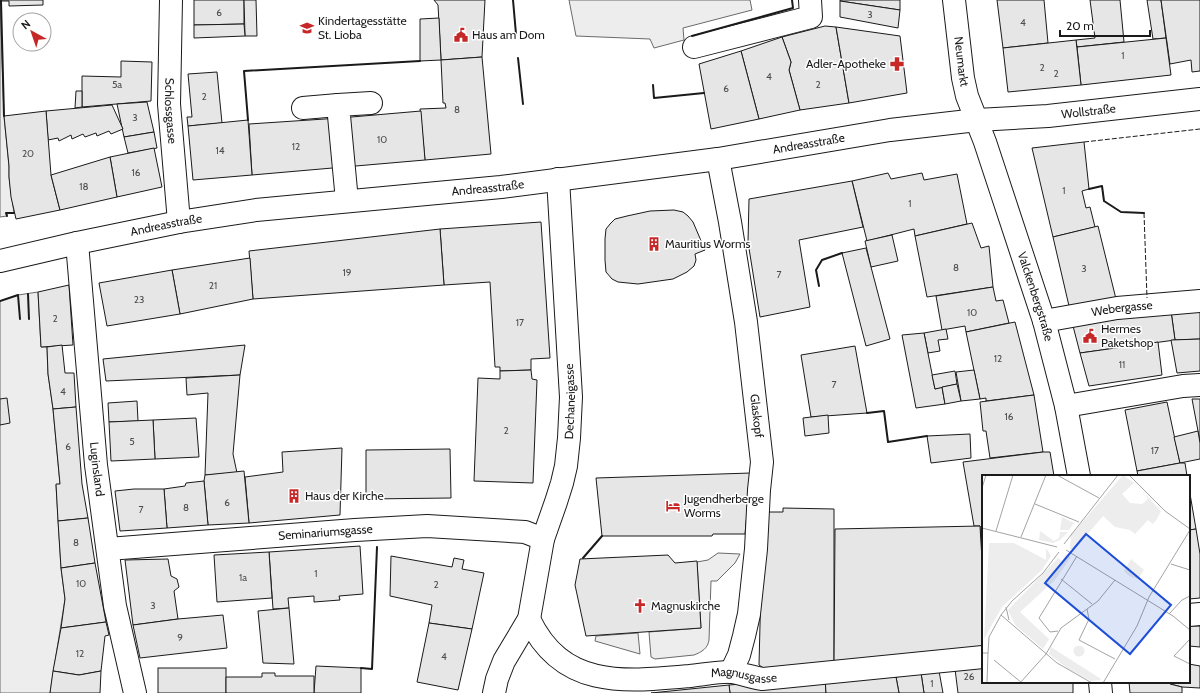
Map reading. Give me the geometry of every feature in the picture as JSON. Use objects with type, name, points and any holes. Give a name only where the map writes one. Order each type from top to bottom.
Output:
[{"type":"street","name":"Schlossgasse","points":[[171,0],[169,104],[179,222]]},
{"type":"street","points":[[694,47],[811,17],[810,0]]},
{"type":"street","name":"Neumarkt","points":[[954,0],[963,78],[967,96],[977,120]]},
{"type":"street","name":"Wollstraße","points":[[977,120],[1048,116],[1200,99]]},
{"type":"street","points":[[302,108],[371,103]]},
{"type":"street","points":[[338,105],[347,201]]},
{"type":"street","name":"Andreasstraße","points":[[0,261],[179,222],[256,210],[501,187],[718,159],[890,130],[977,120]]},
{"type":"street","name":"Valckenbergstraße","points":[[977,120],[1044,321],[1066,406],[1079,475]]},
{"type":"street","name":"Glaskopf","points":[[718,159],[747,328],[762,462],[756,549],[749,614],[739,655],[731,672]]},
{"type":"street","name":"Dechaneigasse","points":[[529,619],[543,539],[562,483],[570,438],[570,397],[558,179]]},
{"type":"street","name":"Luginsland","points":[[77,243],[96,465],[115,606],[135,693]]},
{"type":"street","name":"Webergasse","points":[[1044,321],[1117,308],[1200,301]]},
{"type":"street","points":[[1066,406],[1183,386],[1200,386]]},
{"type":"street","name":"Seminariumsgasse","points":[[108,549],[427,526],[525,532],[543,539]]},
{"type":"street","points":[[1190,615],[1200,614]]},
{"type":"street","points":[[494,693],[497,679],[504,661],[529,619]]},
{"type":"street","name":"Magnusgasse","points":[[529,619],[543,643],[555,655],[573,667],[622,686],[652,679],[731,672],[762,679],[982,657]]},
{"type":"street","points":[[1100,683],[1101,693]]},
{"type":"shaded area","points":[[0,0],[4,116],[9,177],[14,213],[7,213],[7,216],[0,217]]},
{"type":"shaded area","points":[[569,0],[750,0],[752,10],[683,28],[684,40],[654,48],[650,39],[576,36]]},
{"type":"shaded area","points":[[38,292],[41,347],[47,347],[48,374],[60,484],[56,485],[61,568],[65,599],[50,693],[0,693],[0,301],[18,295]]},
{"type":"shaded area","points":[[718,553],[740,554],[735,563],[717,581],[711,581],[709,640],[706,647],[694,655],[655,659],[651,657],[649,632],[701,628],[697,562],[708,560]]},
{"type":"shaded area","points":[[638,633],[640,654],[595,641],[596,636]]},
{"type":"building","points":[[1,0],[43,0],[43,5],[9,6],[9,1]]},
{"type":"building","points":[[194,0],[244,0],[244,24],[194,25]]},
{"type":"building","points":[[244,0],[256,0],[257,36],[245,36]]},
{"type":"building","name":"Haus am Dom","points":[[434,0],[485,0],[482,57],[441,60],[438,5]]},
{"type":"building","points":[[900,0],[900,10],[840,1]]},
{"type":"building","points":[[997,0],[1044,0],[1048,43],[1003,48]]},
{"type":"building","points":[[1090,0],[1120,0],[1124,42],[1077,47],[1076,40],[1095,38]]},
{"type":"building","points":[[1147,0],[1161,0],[1166,38],[1153,39]]},
{"type":"building","points":[[1161,0],[1200,0],[1200,71],[1192,72],[1191,60],[1170,64]]},
{"type":"building","points":[[840,1],[900,10],[898,28],[840,17]]},
{"type":"building","points":[[439,18],[441,60],[420,61],[420,19]]},
{"type":"building","points":[[244,24],[245,36],[194,38],[194,25]]},
{"type":"building","points":[[825,26],[836,27],[849,103],[800,110],[789,70],[791,62],[782,37]]},
{"type":"building","points":[[836,27],[900,36],[907,93],[849,103]]},
{"type":"building","points":[[782,37],[791,62],[789,70],[800,110],[759,119],[741,51]]},
{"type":"building","points":[[1166,38],[1171,75],[1081,85],[1077,47]]},
{"type":"building","points":[[1076,40],[1081,85],[1008,92],[1003,48]]},
{"type":"building","points":[[741,51],[759,119],[711,129],[699,64]]},
{"type":"building","points":[[482,57],[491,154],[425,160],[420,109],[446,108],[445,103],[443,103],[441,60]]},
{"type":"building","points":[[121,61],[152,62],[151,101],[82,107],[82,76],[121,77]]},
{"type":"building","points":[[217,72],[222,123],[188,126],[187,117],[192,117],[188,74]]},
{"type":"building","points":[[76,91],[82,91],[82,107],[75,108]]},
{"type":"building","points":[[147,102],[154,132],[124,137],[117,104]]},
{"type":"building","points":[[112,105],[123,129],[111,134],[109,131],[97,136],[96,133],[85,137],[83,134],[72,139],[71,135],[59,141],[58,138],[48,140],[46,111]]},
{"type":"building","points":[[46,111],[51,175],[60,210],[16,219],[11,197],[4,116]]},
{"type":"building","points":[[421,111],[425,160],[344,167],[340,118]]},
{"type":"building","points":[[340,118],[344,167],[252,175],[249,124]]},
{"type":"building","points":[[248,120],[252,175],[193,180],[188,126]]},
{"type":"building","points":[[154,132],[157,148],[128,153],[124,137]]},
{"type":"building","points":[[1084,142],[1089,189],[1082,191],[1086,208],[1090,207],[1095,227],[1053,237],[1032,148]]},
{"type":"building","points":[[154,148],[162,187],[117,197],[110,157]]},
{"type":"building","points":[[110,157],[117,197],[60,210],[51,175]]},
{"type":"building","points":[[888,173],[891,179],[922,173],[924,180],[957,174],[967,224],[915,236],[914,229],[867,241],[852,181]]},
{"type":"building","points":[[852,181],[863,227],[799,240],[810,307],[760,317],[748,242],[749,199]]},
{"type":"building","name":"Mauritius Worms","points":[[674,210],[683,212],[693,222],[705,250],[695,254],[696,260],[694,266],[687,272],[673,279],[638,284],[618,282],[612,279],[606,272],[605,260],[606,229],[610,224],[615,219],[627,216],[650,211]]},
{"type":"building","points":[[541,222],[550,358],[531,359],[531,370],[500,371],[500,367],[495,367],[490,282],[444,285],[440,229]]},
{"type":"building","points":[[972,223],[981,248],[989,246],[993,287],[927,297],[915,236]]},
{"type":"building","points":[[1098,226],[1116,299],[1069,306],[1053,237]]},
{"type":"building","points":[[440,229],[444,285],[253,299],[249,251]]},
{"type":"building","points":[[892,235],[898,261],[871,267],[865,241]]},
{"type":"building","points":[[866,248],[890,339],[866,346],[842,253]]},
{"type":"building","points":[[250,258],[253,299],[180,314],[172,270]]},
{"type":"building","points":[[172,270],[180,314],[107,326],[99,283]]},
{"type":"building","points":[[69,285],[73,345],[41,347],[38,292]]},
{"type":"building","points":[[993,287],[996,301],[1003,300],[1009,323],[966,332],[965,326],[942,330],[936,296]]},
{"type":"building","points":[[1200,309],[1200,339],[1175,340],[1171,311]]},
{"type":"building","points":[[1171,311],[1175,340],[1080,353],[1073,326]]},
{"type":"building","points":[[1015,322],[1034,395],[986,401],[986,398],[980,399],[966,332]]},
{"type":"building","points":[[946,329],[948,339],[938,340],[940,351],[928,353],[924,333]]},
{"type":"building","points":[[924,333],[935,389],[942,387],[945,404],[916,408],[902,335]]},
{"type":"building","points":[[1200,339],[1200,371],[1177,373],[1171,340]]},
{"type":"building","points":[[1158,342],[1162,375],[1089,386],[1080,353]]},
{"type":"building","points":[[62,345],[65,373],[74,373],[76,407],[53,409],[48,374],[47,347]]},
{"type":"building","points":[[245,345],[240,375],[106,381],[103,359]]},
{"type":"building","points":[[855,346],[867,413],[811,417],[801,355]]},
{"type":"building","points":[[531,370],[532,379],[537,380],[533,483],[474,481],[478,378],[500,379],[500,371]]},
{"type":"building","points":[[974,370],[980,399],[961,401],[956,372]]},
{"type":"building","points":[[955,371],[957,384],[935,389],[932,375]]},
{"type":"building","points":[[240,375],[233,454],[237,473],[205,475],[208,393],[187,395],[186,378]]},
{"type":"building","points":[[957,384],[961,401],[945,404],[942,387]]},
{"type":"building","points":[[1034,395],[1043,452],[990,458],[986,431],[983,431],[980,402]]},
{"type":"building","points":[[7,398],[10,423],[0,425],[0,399]]},
{"type":"building","points":[[1192,399],[1200,399],[1200,443],[1198,431]]},
{"type":"building","points":[[137,401],[138,421],[109,422],[108,403]]},
{"type":"building","points":[[1167,402],[1180,463],[1137,471],[1125,410]]},
{"type":"building","points":[[76,407],[82,484],[88,518],[58,521],[56,484],[60,484],[53,409]]},
{"type":"building","points":[[828,415],[829,433],[805,436],[803,418]]},
{"type":"building","points":[[196,418],[199,457],[155,459],[153,420]]},
{"type":"building","points":[[153,420],[155,459],[111,461],[109,422]]},
{"type":"building","points":[[1198,431],[1200,459],[1180,463],[1174,437]]},
{"type":"building","points":[[970,434],[971,458],[931,463],[927,436]]},
{"type":"building","name":"Haus der Kirche","points":[[342,448],[340,515],[249,523],[245,477],[283,472],[282,452]]},
{"type":"building","points":[[450,449],[451,498],[366,499],[366,450]]},
{"type":"building","points":[[1050,452],[1054,475],[982,475],[982,560],[980,526],[974,526],[963,462]]},
{"type":"building","points":[[1185,463],[1187,475],[1138,475],[1137,471]]},
{"type":"building","points":[[244,471],[249,523],[208,525],[204,481],[205,475]]},
{"type":"building","name":"Jugendherberge Worms","points":[[751,473],[745,534],[713,534],[712,536],[602,536],[596,478]]},
{"type":"building","points":[[204,481],[208,525],[167,528],[164,489],[185,486],[186,483]]},
{"type":"building","points":[[134,489],[164,489],[167,528],[120,531],[115,491]]},
{"type":"building","points":[[1190,494],[1196,529],[1190,530]]},
{"type":"building","points":[[783,508],[834,509],[834,664],[768,671],[759,665],[762,544],[765,512],[783,512]]},
{"type":"building","points":[[88,518],[95,563],[61,568],[58,521]]},
{"type":"building","points":[[980,526],[982,560],[982,646],[834,664],[835,529]]},
{"type":"building","points":[[1196,529],[1200,554],[1200,598],[1190,599],[1190,530]]},
{"type":"building","points":[[360,546],[363,594],[339,596],[340,600],[314,602],[314,596],[288,598],[289,608],[273,609],[269,552]]},
{"type":"building","points":[[269,552],[272,598],[217,602],[214,555]]},
{"type":"building","name":"Magnuskirche","points":[[668,555],[675,563],[697,561],[701,628],[586,636],[575,585],[580,559]]},
{"type":"building","points":[[391,556],[452,567],[454,558],[464,560],[462,569],[484,573],[472,629],[429,623],[432,605],[390,596]]},
{"type":"building","points":[[168,559],[171,576],[177,579],[179,587],[174,591],[178,619],[133,625],[125,560]]},
{"type":"building","points":[[95,563],[106,622],[61,628],[65,599],[61,568]]},
{"type":"building","points":[[289,608],[294,664],[263,663],[258,611]]},
{"type":"building","points":[[223,615],[227,648],[140,658],[133,625]]},
{"type":"building","points":[[106,622],[109,635],[105,636],[101,671],[79,675],[53,671],[61,628]]},
{"type":"building","points":[[429,623],[472,629],[458,690],[417,682]]},
{"type":"building","points":[[1190,626],[1200,626],[1200,647],[1190,646]]},
{"type":"building","points":[[1190,664],[1200,666],[1200,688],[1182,687],[1170,684],[1190,683]]},
{"type":"building","points":[[316,666],[361,668],[361,693],[314,693]]},
{"type":"building","points":[[982,666],[982,683],[1073,683],[1073,693],[958,693],[955,669]]},
{"type":"building","points":[[158,668],[226,668],[226,693],[158,693]]},
{"type":"building","points":[[53,671],[79,675],[101,671],[100,693],[50,693]]},
{"type":"building","points":[[939,671],[943,693],[924,693],[921,673]]},
{"type":"building","points":[[262,673],[275,673],[275,676],[314,676],[314,693],[226,693],[226,677],[262,677]]},
{"type":"building","points":[[921,673],[924,693],[899,693],[896,677]]},
{"type":"building","points":[[825,677],[826,693],[730,693],[729,685]]},
{"type":"building","points":[[825,677],[896,677],[899,693],[826,693]]},
{"type":"building","points":[[1129,683],[1170,683],[1182,687],[1182,693],[1130,693]]},
{"type":"building","points":[[729,685],[730,693],[651,693]]},
{"type":"fence","points":[[1084,142],[1200,129]]},
{"type":"fence","points":[[1144,213],[1147,298]]},
{"type":"wall","points":[[513,0],[516,34]]},
{"type":"wall","points":[[692,36],[793,8],[792,0]]},
{"type":"wall","points":[[1,1],[4,116]]},
{"type":"wall","points":[[518,58],[523,104]]},
{"type":"wall","points":[[248,120],[244,71],[420,61]]},
{"type":"wall","points":[[653,85],[654,98],[704,93]]},
{"type":"wall","points":[[1089,189],[1102,186],[1104,201],[1121,212],[1144,213]]},
{"type":"wall","points":[[7,216],[6,213],[14,213]]},
{"type":"wall","points":[[819,286],[816,270],[822,260],[842,253]]},
{"type":"wall","points":[[28,294],[29,319]]},
{"type":"wall","points":[[0,301],[18,295],[20,319]]},
{"type":"wall","points":[[867,413],[884,411],[888,442],[927,436]]},
{"type":"wall","points":[[583,558],[602,536]]},
{"type":"wall","points":[[361,668],[372,669],[377,547]]},
{"type":"place","name":"Kindertagesstätte St. Lioba","points":[[307,28]]},
{"type":"place","name":"Haus am Dom","points":[[461,35]]},
{"type":"place","name":"Adler-Apotheke","points":[[897,64]]},
{"type":"place","name":"Mauritius Worms","points":[[654,244]]},
{"type":"place","name":"Hermes Paketshop","points":[[1090,336]]},
{"type":"place","name":"Haus der Kirche","points":[[294,496]]},
{"type":"place","name":"Jugendherberge Worms","points":[[673,506]]},
{"type":"place","name":"Magnuskirche","points":[[640,606]]}]
